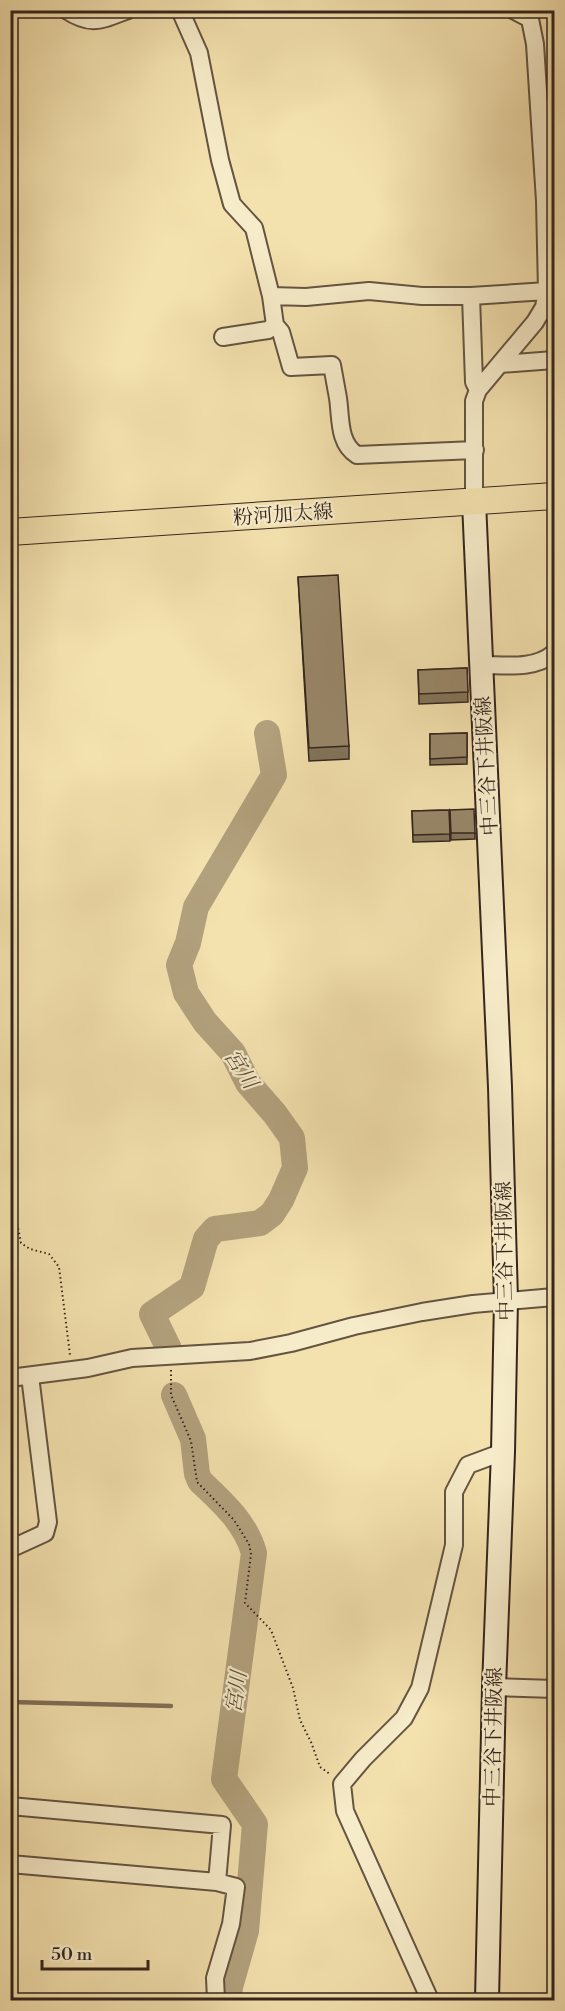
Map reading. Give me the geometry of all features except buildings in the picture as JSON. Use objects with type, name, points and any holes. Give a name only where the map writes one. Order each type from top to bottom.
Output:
[{"type":"main road","name":"粉河加太線","points":[[10,532],[555,496]]},
{"type":"main road","name":"中三谷下井阪線","points":[[474,502],[500,1075],[506,1300],[494,1687],[488,2001]]},
{"type":"street","points":[[66,10],[79,19],[98,21],[128,10]]},
{"type":"street","points":[[180,10],[199,53],[220,160],[232,204],[254,228],[271,296],[275,324],[281,332],[291,367],[332,365],[339,401],[341,429],[350,451],[357,455],[475,450]]},
{"type":"street","points":[[474,502],[474,401],[478,390],[535,322],[544,307],[547,291],[550,199],[535,44],[530,19],[513,10]]},
{"type":"street","points":[[271,296],[306,297],[369,291],[422,296],[471,296],[547,291]]},
{"type":"street","points":[[471,296],[474,382],[478,390]]},
{"type":"street","points":[[223,337],[268,330],[275,324]]},
{"type":"street","points":[[500,364],[555,360]]},
{"type":"street","points":[[481,665],[529,665],[546,660],[555,653]]},
{"type":"street","points":[[10,1378],[72,1370],[132,1358],[250,1351],[422,1312],[506,1300],[555,1297]]},
{"type":"street","points":[[10,1549],[45,1533],[48,1522],[30,1376]]},
{"type":"street","points":[[430,2001],[345,1811],[342,1784],[363,1759],[404,1718],[420,1688],[454,1545],[454,1492],[468,1465],[503,1452]]},
{"type":"street","points":[[494,1687],[555,1689]]},
{"type":"street","points":[[10,1806],[222,1824],[217,1882]]},
{"type":"street","points":[[10,1864],[217,1882],[236,1887],[231,1924],[216,1978],[216,2001]]},
{"type":"path","points":[[10,1052],[13,1060],[10,1077]]},
{"type":"path","points":[[10,1106],[15,1137],[10,1157]]},
{"type":"path","points":[[10,1166],[13,1202],[21,1243],[30,1249],[49,1254],[59,1267],[72,1370]]},
{"type":"path","points":[[171,1355],[171,1395],[191,1442],[197,1482],[234,1520],[249,1544],[251,1554],[245,1603],[271,1630],[293,1688],[300,1720],[312,1742],[320,1767],[342,1784]]},
{"type":"waterway","name":"宮川","points":[[169,1349],[152,1314],[192,1287],[206,1239],[215,1229],[260,1223],[272,1214],[295,1168],[292,1138],[248,1083],[233,1053],[205,1022],[186,993],[179,965],[188,943],[196,907],[274,775],[267,733]]},
{"type":"waterway","name":"宮川","points":[[174,1395],[193,1439],[197,1474],[200,1481],[225,1505],[239,1523],[254,1553],[224,1779],[255,1824],[246,1931],[230,1987],[229,2000]]},
{"type":"waterway","points":[[10,1702],[171,1706]]}]
